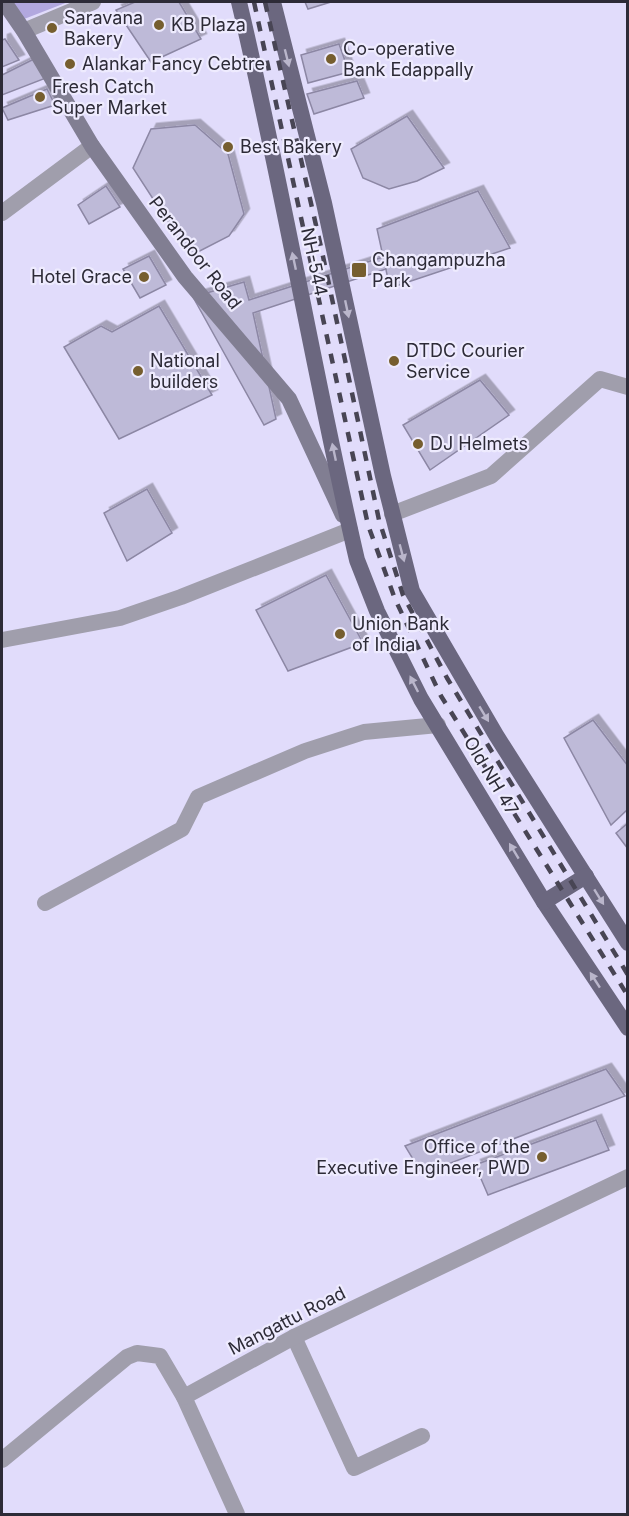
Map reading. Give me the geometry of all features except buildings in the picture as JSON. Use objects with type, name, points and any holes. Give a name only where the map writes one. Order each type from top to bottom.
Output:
[{"type":"main road","name":"Perandoor Road","points":[[4,2],[24,31],[92,146],[185,277],[289,399],[350,530]]},
{"type":"main road","name":"NH-544","points":[[239,2],[259,84],[350,530]]},
{"type":"main road","name":"NH-544","points":[[273,2],[324,203],[382,476]]},
{"type":"main road","name":"Old NH 47","points":[[382,476],[412,591],[496,735],[627,943]]},
{"type":"main road","name":"Old NH 47","points":[[350,530],[357,560],[377,611],[421,699],[544,902],[627,1028]]},
{"type":"main road","points":[[544,902],[586,876]]},
{"type":"street","points":[[24,31],[93,2]]},
{"type":"street","points":[[2,213],[92,146]]},
{"type":"street","points":[[392,514],[491,476],[600,380],[627,387]]},
{"type":"street","points":[[2,640],[120,618],[181,597],[350,530]]},
{"type":"street","points":[[45,903],[183,829],[198,797],[305,751],[364,732],[438,725]]},
{"type":"street","name":"Mangattu Road","points":[[184,1397],[294,1337],[627,1177]]},
{"type":"street","points":[[294,1337],[354,1468],[422,1436]]},
{"type":"street","points":[[2,1460],[127,1357],[137,1353],[160,1356],[184,1397],[237,1515]]},
{"type":"shaded area","points":[[7,2],[68,2],[19,21]]},
{"type":"railway","points":[[254,2],[368,525],[395,599],[441,696],[628,996]]},
{"type":"railway","points":[[265,2],[321,247],[379,520],[403,595],[447,678],[628,975]]},
{"type":"place","name":"KB Plaza","points":[[159,25]]},
{"type":"place","name":"Saravana Bakery","points":[[52,28]]},
{"type":"place","name":"Co-operative Bank Edappally","points":[[331,59]]},
{"type":"place","name":"Alankar Fancy Cebtre","points":[[70,64]]},
{"type":"place","name":"Fresh Catch Super Market","points":[[40,97]]},
{"type":"place","name":"Best Bakery","points":[[228,147]]},
{"type":"place","name":"Changampuzha Park","points":[[359,270]]},
{"type":"place","name":"Hotel Grace","points":[[144,277]]},
{"type":"place","name":"DTDC Courier Service","points":[[394,361]]},
{"type":"place","name":"National builders","points":[[138,371]]},
{"type":"place","name":"DJ Helmets","points":[[418,444]]},
{"type":"place","name":"Union Bank of India","points":[[340,634]]},
{"type":"place","name":"Office of the Executive Engineer, PWD","points":[[542,1157]]}]
